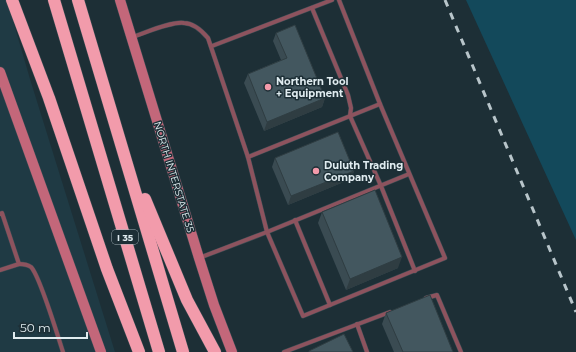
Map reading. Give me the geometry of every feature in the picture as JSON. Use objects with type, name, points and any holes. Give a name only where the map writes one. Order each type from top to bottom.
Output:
[{"type":"highway","points":[[12,0],[49,98],[107,268],[139,352]]},
{"type":"highway","name":"I 35","points":[[54,0],[159,352]]},
{"type":"highway","name":"I 35","points":[[78,0],[183,352]]},
{"type":"highway","points":[[122,145],[187,300],[215,352]]},
{"type":"main road","name":"NORTH INTERSTATE 35","points":[[120,0],[199,258],[214,305],[232,352]]},
{"type":"main road","points":[[0,72],[100,352]]},
{"type":"lane","points":[[212,46],[332,0]]},
{"type":"lane","points":[[132,37],[177,23],[185,22],[192,24],[208,38],[212,46],[248,157],[267,232],[303,316],[445,258],[380,104],[339,0]]},
{"type":"lane","points":[[312,8],[348,95],[351,108],[350,116],[416,271]]},
{"type":"lane","points":[[248,157],[380,104]]},
{"type":"lane","points":[[199,258],[409,174]]},
{"type":"lane","points":[[0,214],[2,213],[19,264]]},
{"type":"lane","points":[[295,220],[330,305]]},
{"type":"lane","points":[[0,270],[19,264],[26,264],[31,268],[38,281],[63,352]]},
{"type":"lane","points":[[422,300],[437,295],[461,352]]},
{"type":"lane","points":[[284,352],[393,311]]},
{"type":"lane","points":[[357,324],[367,352]]},
{"type":"shaded area","points":[[0,0],[7,0],[115,352],[0,352]]},
{"type":"shaded area","points":[[466,0],[576,0],[576,240]]},
{"type":"building","points":[[295,25],[325,98],[267,122],[248,74],[287,58],[276,33]]},
{"type":"building","points":[[338,132],[354,171],[291,196],[275,158]]},
{"type":"building","points":[[375,190],[402,257],[350,279],[322,212]]},
{"type":"building","points":[[430,295],[453,352],[403,352],[386,313]]},
{"type":"building","points":[[344,334],[353,352],[309,352],[309,351]]},
{"type":"railway","points":[[445,0],[576,312]]},
{"type":"place","name":"Northern Tool + Equipment","points":[[268,87]]},
{"type":"place","name":"Duluth Trading Company","points":[[316,171]]}]
